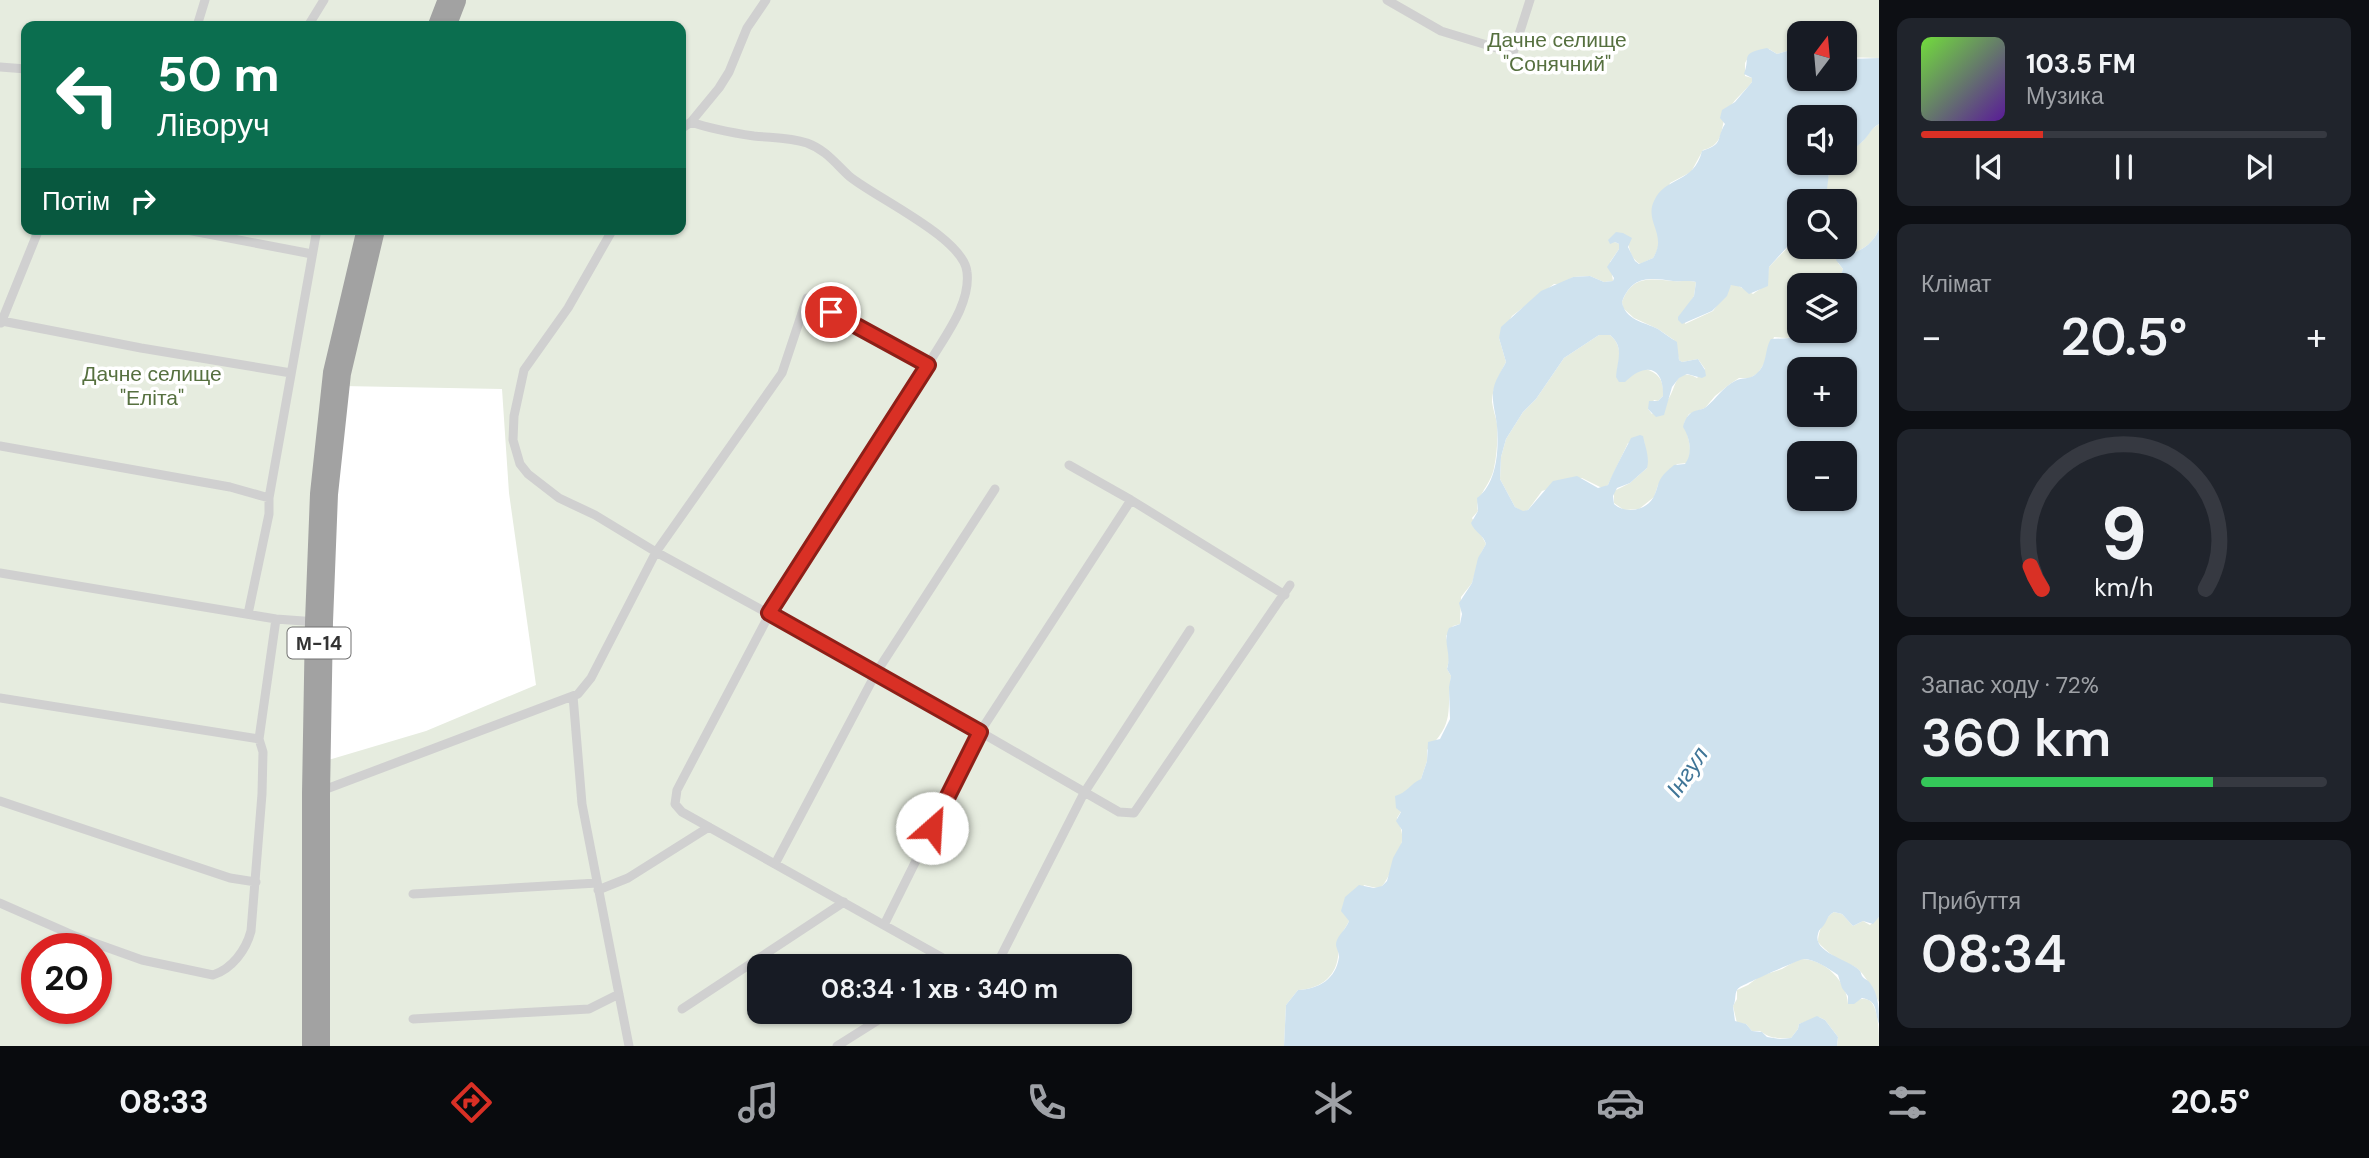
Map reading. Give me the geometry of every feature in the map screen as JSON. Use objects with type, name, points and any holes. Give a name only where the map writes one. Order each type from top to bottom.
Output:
[{"type":"highway","points":[[444,21],[452,0]]},
{"type":"highway","name":"М-14","points":[[316,1046],[316,793],[324,494],[337,373],[370,235]]},
{"type":"lane","points":[[199,21],[205,0]]},
{"type":"lane","points":[[311,21],[324,0]]},
{"type":"lane","points":[[686,125],[724,80],[747,28],[766,0]]},
{"type":"lane","points":[[1387,0],[1441,31],[1513,53],[1530,0]]},
{"type":"lane","points":[[0,67],[21,69]]},
{"type":"lane","points":[[691,122],[755,136],[785,136],[811,144],[837,162],[849,176],[923,224],[957,253],[968,270],[963,300],[928,365],[769,613],[677,790],[676,804],[682,812],[936,954]]},
{"type":"lane","points":[[37,235],[1,323],[291,373]]},
{"type":"lane","points":[[213,235],[312,254]]},
{"type":"lane","points":[[248,614],[269,514],[269,498],[316,235]]},
{"type":"lane","points":[[610,235],[568,308],[524,370],[514,416],[513,440],[520,464],[540,486],[1056,774],[1119,812],[1134,813],[1290,585]]},
{"type":"lane","points":[[316,793],[578,694],[591,678],[656,552],[782,373],[807,298],[928,365]]},
{"type":"lane","points":[[0,446],[230,487],[269,498]]},
{"type":"lane","points":[[1069,465],[1285,595]]},
{"type":"lane","points":[[775,864],[876,673],[995,489]]},
{"type":"lane","points":[[884,925],[980,732],[1131,500]]},
{"type":"lane","points":[[0,573],[276,620],[319,622]]},
{"type":"lane","points":[[0,903],[75,936],[142,960],[213,975],[230,965],[248,940],[256,882],[263,752],[259,739],[276,620]]},
{"type":"lane","points":[[1002,954],[1084,793],[1190,630]]},
{"type":"lane","points":[[573,696],[582,804],[629,1046]]},
{"type":"lane","points":[[0,698],[259,739]]},
{"type":"lane","points":[[1,799],[230,878],[256,882]]},
{"type":"lane","points":[[413,894],[598,886],[628,878],[709,827]]},
{"type":"lane","points":[[682,1009],[844,902]]},
{"type":"lane","points":[[413,1019],[589,1009],[619,994]]},
{"type":"lane","points":[[837,1046],[872,1024]]},
{"type":"green space","name":"Дачне селище \"Еліта\"","points":[[0,0],[443,0],[434,21],[21,21],[21,235],[361,235],[337,334],[308,1046],[0,1046]]},
{"type":"green space","name":"Дачне селище \"Сонячний\"","points":[[460,0],[1879,0],[1879,58],[1857,57],[1857,21],[1787,21],[1787,51],[1777,54],[1769,49],[1750,54],[1745,63],[1745,76],[1752,78],[1752,82],[1726,113],[1716,143],[1703,150],[1691,172],[1670,183],[1654,223],[1659,241],[1653,258],[1640,264],[1630,252],[1628,236],[1615,242],[1619,244],[1619,249],[1610,262],[1613,281],[1604,282],[1590,276],[1573,277],[1554,284],[1512,316],[1499,338],[1506,362],[1492,397],[1497,421],[1497,452],[1490,480],[1478,501],[1478,511],[1472,518],[1486,544],[1472,583],[1461,597],[1460,624],[1453,626],[1446,636],[1450,656],[1447,669],[1451,676],[1446,724],[1427,750],[1427,761],[1421,779],[1397,818],[1402,841],[1384,884],[1374,888],[1364,885],[1340,938],[1336,965],[1329,977],[1312,988],[1298,990],[1286,1005],[1284,1046],[323,1046],[325,761],[426,731],[536,685],[509,493],[502,389],[342,386],[376,235],[686,235],[686,21],[452,21]]},
{"type":"green space","points":[[1879,124],[1879,229],[1864,248],[1857,251],[1857,189],[1826,189],[1829,175],[1857,175],[1857,146]]},
{"type":"green space","points":[[1787,248],[1787,259],[1838,259],[1843,269],[1842,273],[1787,273],[1787,338],[1774,337],[1758,373],[1750,378],[1739,378],[1715,396],[1705,408],[1689,414],[1684,423],[1690,448],[1687,463],[1677,464],[1658,485],[1654,497],[1639,509],[1624,510],[1614,503],[1614,491],[1630,483],[1647,468],[1644,441],[1628,443],[1608,485],[1602,488],[1582,478],[1542,491],[1528,510],[1523,512],[1515,507],[1500,479],[1501,457],[1506,439],[1564,358],[1599,335],[1610,335],[1618,347],[1617,371],[1634,373],[1645,369],[1660,379],[1663,396],[1658,401],[1654,400],[1648,409],[1652,414],[1669,398],[1681,376],[1690,375],[1697,378],[1705,369],[1698,359],[1682,362],[1679,360],[1674,340],[1634,318],[1623,308],[1622,302],[1631,287],[1649,280],[1696,282],[1685,324],[1713,311],[1731,285],[1735,284],[1753,294],[1762,288],[1767,281],[1769,267]]},
{"type":"green space","points":[[1834,912],[1842,914],[1853,926],[1863,921],[1870,925],[1879,917],[1879,1002],[1859,970],[1837,959],[1818,942],[1822,925]]},
{"type":"green space","points":[[1799,959],[1817,963],[1833,973],[1844,988],[1848,1004],[1861,999],[1870,1001],[1876,1011],[1879,1046],[1837,1046],[1838,1037],[1825,1020],[1819,1017],[1799,1024],[1791,1038],[1772,1037],[1760,1031],[1752,1031],[1746,1024],[1737,1023],[1733,1006],[1737,999],[1737,990],[1760,976],[1782,969]]},
{"type":"water","name":"Інгул","points":[[1767,48],[1777,54],[1787,51],[1787,91],[1857,91],[1857,59],[1879,58],[1879,124],[1857,146],[1857,105],[1787,105],[1787,175],[1829,175],[1827,189],[1787,189],[1787,247],[1769,267],[1768,286],[1749,294],[1741,287],[1731,285],[1727,296],[1712,311],[1682,324],[1678,317],[1694,296],[1696,282],[1643,280],[1631,287],[1622,302],[1631,317],[1658,329],[1677,342],[1679,360],[1682,362],[1698,359],[1706,376],[1702,378],[1687,374],[1679,378],[1672,387],[1664,415],[1656,417],[1648,409],[1649,401],[1658,401],[1663,396],[1657,373],[1646,370],[1625,382],[1619,382],[1616,377],[1619,350],[1615,340],[1610,335],[1599,335],[1564,358],[1536,399],[1523,412],[1506,439],[1501,457],[1500,479],[1515,507],[1523,511],[1528,510],[1553,481],[1577,476],[1598,488],[1608,485],[1631,438],[1640,435],[1643,436],[1647,452],[1647,468],[1630,483],[1617,488],[1613,496],[1614,504],[1624,509],[1635,510],[1645,506],[1653,498],[1665,473],[1674,465],[1685,464],[1689,456],[1690,446],[1683,427],[1688,416],[1706,407],[1731,384],[1756,374],[1764,362],[1771,339],[1787,338],[1787,343],[1857,343],[1857,273],[1842,273],[1843,269],[1836,260],[1857,259],[1857,251],[1864,248],[1879,229],[1879,917],[1873,924],[1863,921],[1853,926],[1842,914],[1834,912],[1819,931],[1818,941],[1826,951],[1860,971],[1870,983],[1877,998],[1879,1024],[1874,1004],[1862,998],[1854,1004],[1848,1004],[1848,996],[1838,975],[1817,962],[1804,959],[1738,989],[1733,1006],[1735,1021],[1746,1024],[1752,1031],[1762,1032],[1767,1037],[1780,1039],[1791,1038],[1799,1024],[1817,1016],[1825,1020],[1838,1037],[1837,1046],[1284,1046],[1286,1005],[1298,990],[1313,988],[1325,981],[1337,965],[1339,957],[1336,942],[1349,921],[1341,911],[1345,897],[1359,885],[1374,888],[1387,881],[1393,858],[1402,842],[1402,830],[1396,821],[1401,812],[1396,808],[1395,796],[1421,779],[1427,761],[1428,742],[1440,739],[1450,719],[1451,676],[1447,669],[1446,638],[1449,628],[1460,624],[1462,614],[1459,603],[1472,583],[1478,558],[1486,544],[1471,523],[1478,511],[1477,498],[1484,492],[1493,475],[1497,455],[1493,392],[1506,362],[1499,338],[1501,327],[1541,291],[1573,277],[1590,276],[1604,282],[1613,281],[1614,278],[1607,267],[1619,249],[1619,244],[1610,244],[1608,240],[1616,232],[1632,238],[1628,247],[1639,264],[1653,258],[1658,242],[1652,216],[1654,201],[1665,187],[1693,169],[1702,151],[1717,143],[1725,124],[1720,118],[1722,110],[1735,102],[1752,82],[1752,78],[1744,74],[1748,56]]},
{"type":"route","points":[[831,312],[928,365],[769,613],[980,732],[932,828]]}]
